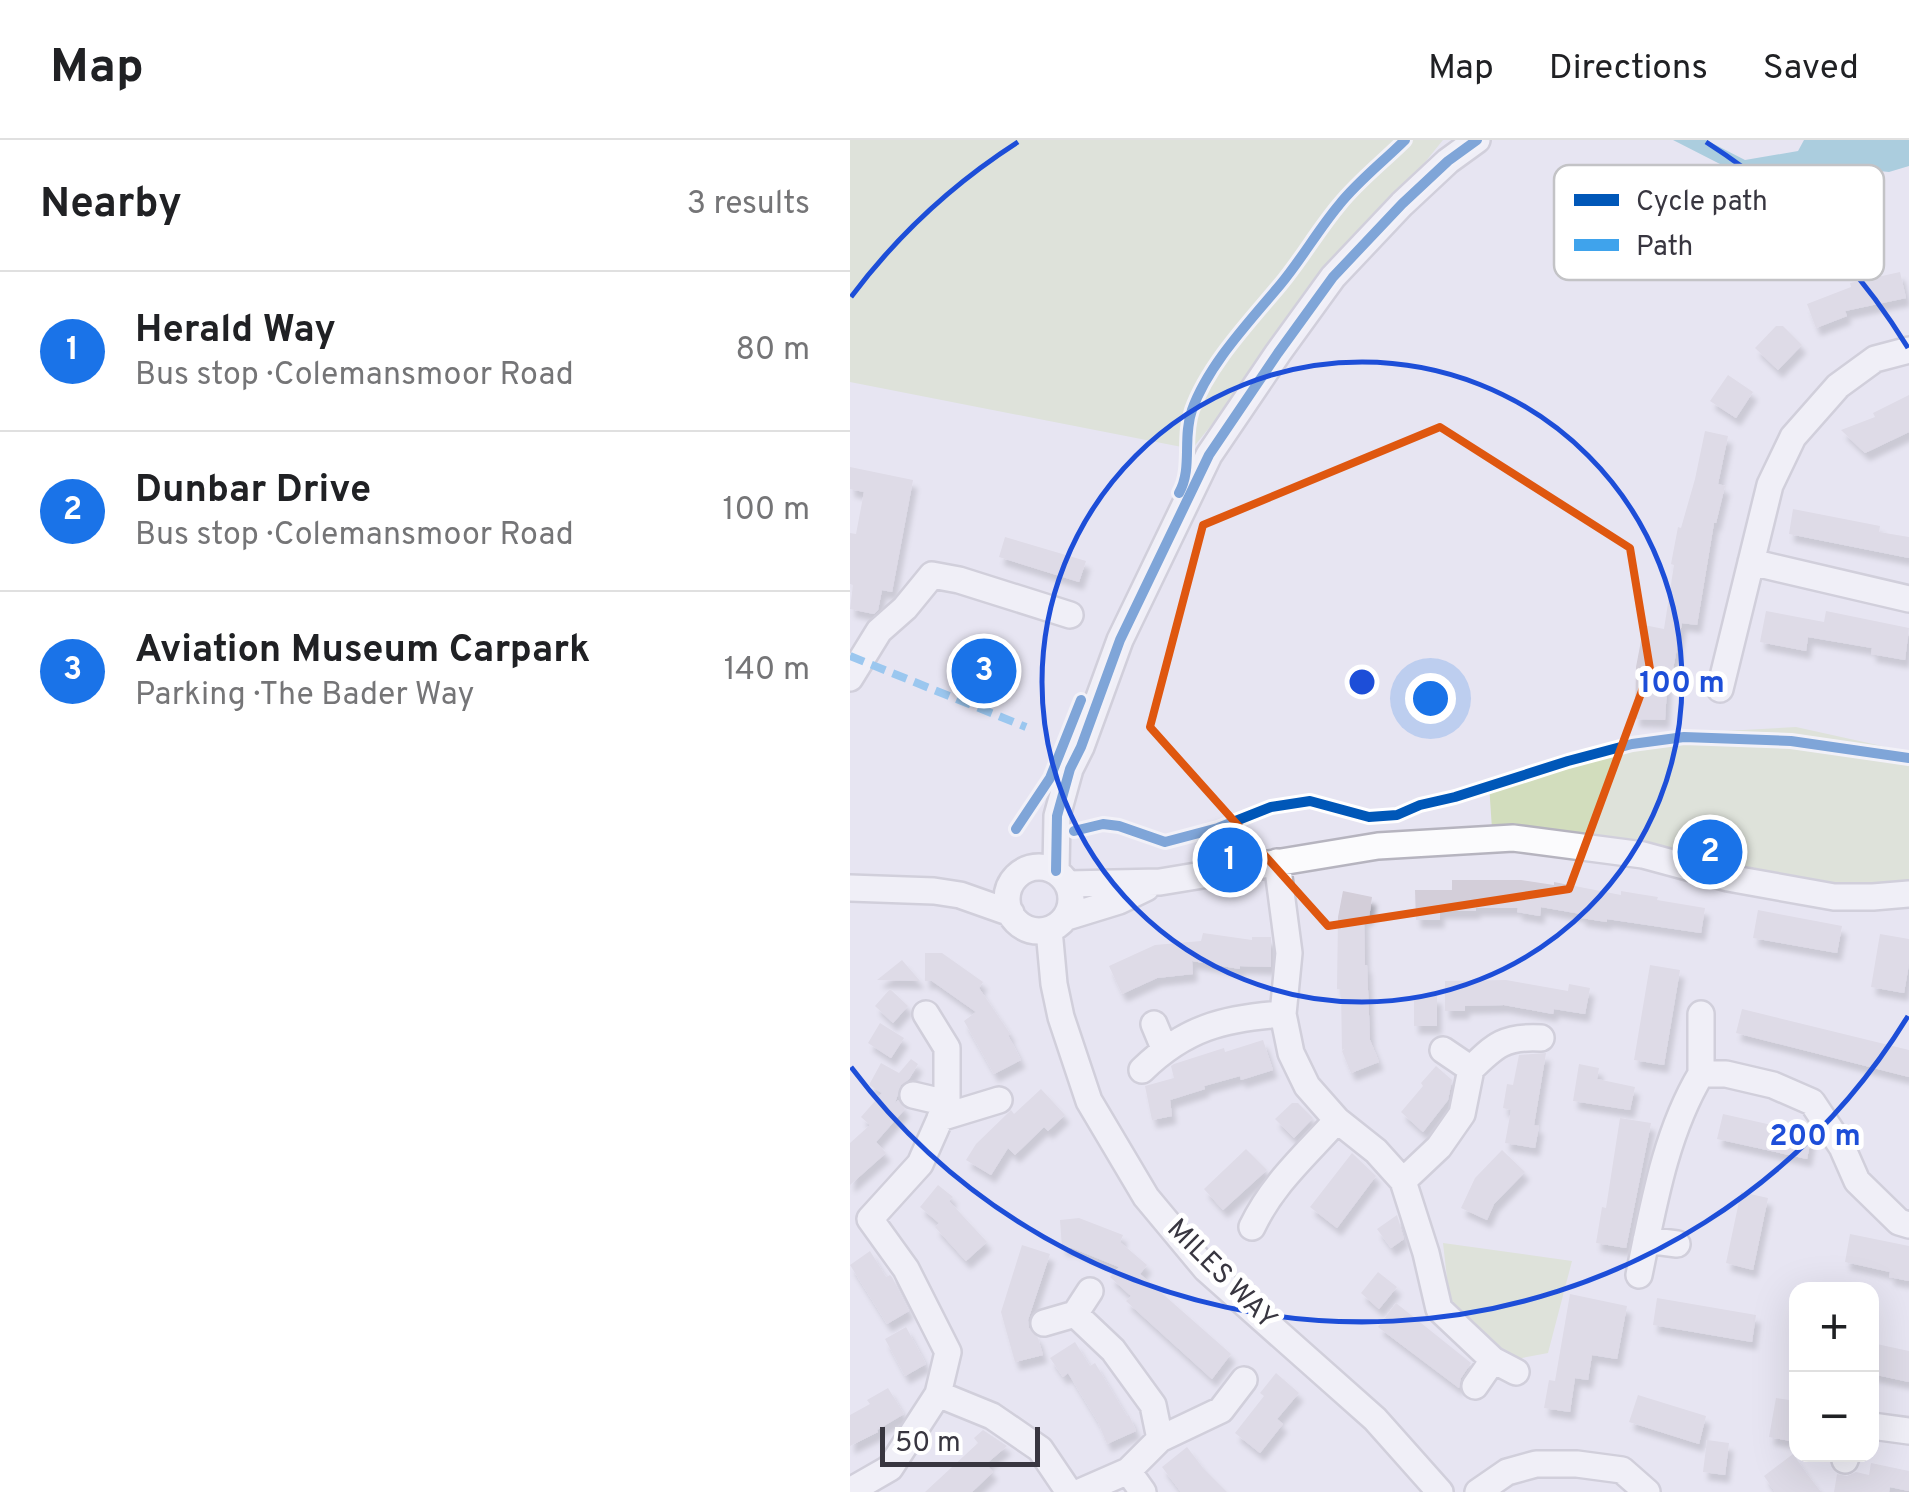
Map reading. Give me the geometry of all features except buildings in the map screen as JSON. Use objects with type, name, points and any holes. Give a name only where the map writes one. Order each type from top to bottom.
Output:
[{"type":"street","points":[[1016,919],[1007,896],[1062,792],[1120,640],[1210,455],[1333,278],[1402,204],[1477,140]]},
{"type":"street","points":[[1720,689],[1770,486],[1793,437],[1838,386],[1875,359],[1909,350]]},
{"type":"street","points":[[1751,562],[1909,599]]},
{"type":"street","points":[[850,678],[878,631],[932,575],[1070,616]]},
{"type":"street","points":[[1058,924],[1071,906],[1071,895],[1062,878],[1058,816],[1062,792]]},
{"type":"street","points":[[934,891],[1046,868],[1062,878],[1160,882],[1378,846],[1513,838],[1643,855],[1728,878],[1834,897],[1909,894]]},
{"type":"street","points":[[1277,862],[1289,953],[1283,1014],[1290,1053],[1307,1086],[1337,1120],[1376,1151],[1403,1180],[1426,1253],[1438,1309],[1504,1366],[1475,1386]]},
{"type":"street","points":[[850,888],[960,895],[1016,919],[1031,930],[1058,924],[1160,882]]},
{"type":"street","name":"MILES WAY","points":[[1016,919],[1061,1017],[1090,1101],[1146,1197],[1206,1269],[1375,1418],[1440,1492]]},
{"type":"street","name":"MILES WAY","points":[[1058,924],[1054,984],[1061,1017]]},
{"type":"street","points":[[850,1491],[890,1468],[938,1394],[948,1352],[906,1268],[860,1225],[920,1164],[944,1111],[947,1048],[926,1014]]},
{"type":"street","points":[[1142,1070],[1164,1048],[1209,1025],[1283,1014]]},
{"type":"street","points":[[1639,1275],[1668,1152],[1685,1100],[1701,1074],[1702,1014]]},
{"type":"street","points":[[1154,1024],[1164,1048]]},
{"type":"street","points":[[1403,1180],[1439,1147],[1462,1114],[1470,1069],[1494,1045],[1519,1037],[1541,1038]]},
{"type":"street","points":[[1443,1050],[1470,1069]]},
{"type":"street","points":[[1701,1074],[1726,1074],[1773,1085],[1812,1102],[1842,1147],[1857,1181],[1898,1222],[1909,1225]]},
{"type":"street","points":[[914,1095],[944,1111],[999,1100]]},
{"type":"street","points":[[1252,1227],[1282,1178],[1337,1120]]},
{"type":"street","points":[[1646,1240],[1677,1244]]},
{"type":"street","points":[[1044,1323],[1075,1314],[1090,1291]]},
{"type":"street","points":[[1075,1314],[1114,1350],[1153,1405],[1160,1438]]},
{"type":"street","points":[[1080,1492],[1135,1481],[1160,1438],[1221,1410],[1244,1380]]},
{"type":"street","points":[[938,1394],[992,1416],[1040,1449],[1069,1492]]},
{"type":"street","points":[[1879,1427],[1909,1431]]},
{"type":"street","points":[[1478,1492],[1506,1472],[1536,1464],[1622,1470],[1648,1492]]},
{"type":"highlighted area","points":[[1440,427],[1630,548],[1650,669],[1569,889],[1328,926],[1150,727],[1203,525]]},
{"type":"green space","points":[[850,140],[1443,140],[1192,449],[850,382]]},
{"type":"green space","points":[[1796,727],[1909,752],[1909,885],[1823,885],[1571,833],[1492,829],[1489,784],[1536,766],[1650,735]]},
{"type":"green space","points":[[1443,1243],[1572,1261],[1548,1353],[1511,1360],[1451,1313]]},
{"type":"water","points":[[1673,140],[1706,140],[1745,160],[1798,151],[1804,140],[1909,140],[1909,166],[1889,172],[1884,172],[1884,165],[1722,165]]},
{"type":"marked path","points":[[850,656],[1026,727]]},
{"type":"cycle path","points":[[1179,493],[1186,473],[1189,421],[1208,377],[1339,205],[1405,140]]},
{"type":"cycle path","points":[[1056,871],[1057,816],[1070,769],[1120,640],[1209,455],[1333,277],[1402,204],[1477,140]]},
{"type":"cycle path","points":[[1016,829],[1050,778],[1081,700]]},
{"type":"cycle path","points":[[1074,831],[1103,824],[1165,842],[1218,828],[1271,807],[1310,801],[1369,817],[1397,815],[1568,761],[1632,744],[1684,737],[1791,741],[1909,758]]},
{"type":"place","name":"Aviation Museum Carpark","points":[[984,671]]},
{"type":"place","name":"Dunbar Drive","points":[[1710,852]]},
{"type":"place","name":"Herald Way","points":[[1230,860]]}]
